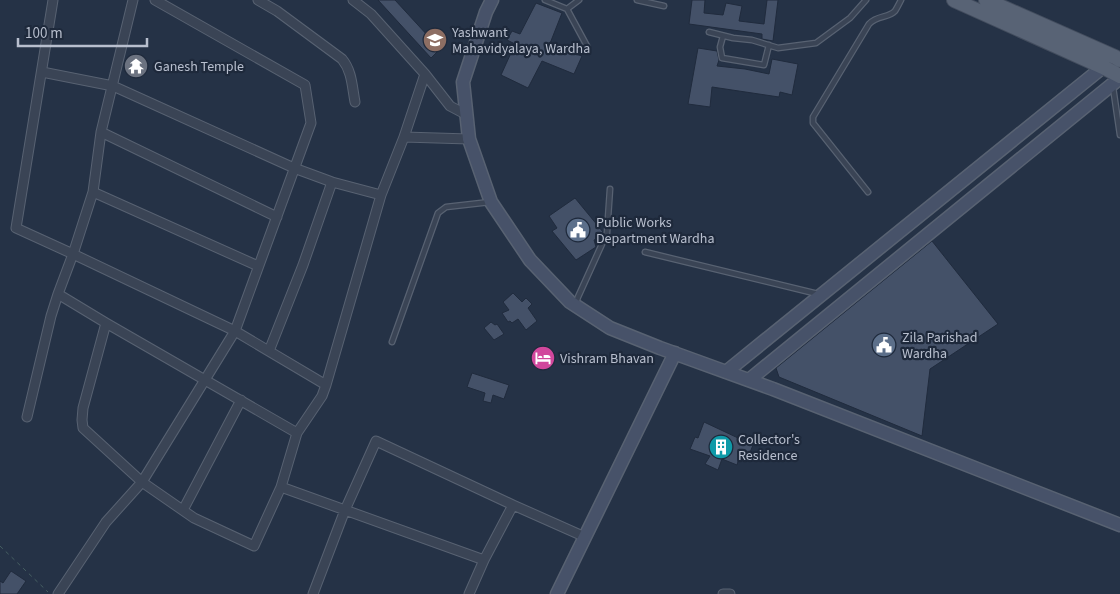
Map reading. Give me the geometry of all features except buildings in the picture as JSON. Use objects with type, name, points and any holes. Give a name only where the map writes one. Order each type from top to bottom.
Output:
[{"type":"main road","points":[[492,0],[486,12],[463,82],[469,139],[492,202],[530,260],[570,302],[610,328],[749,380],[1120,525]]},
{"type":"main road","points":[[749,380],[1118,80],[1103,67],[954,0]]},
{"type":"main road","points":[[986,0],[1118,57]]},
{"type":"main road","points":[[726,372],[1103,67],[1118,57]]},
{"type":"main road","points":[[557,594],[675,353]]},
{"type":"street","points":[[54,0],[16,228],[235,331],[326,385]]},
{"type":"street","points":[[27,417],[51,316],[74,254],[93,192],[101,132],[133,0]]},
{"type":"street","points":[[58,594],[106,522],[142,482],[235,331],[311,123],[305,85],[155,0]]},
{"type":"street","points":[[258,0],[277,11],[342,59],[351,74],[354,102]]},
{"type":"street","points":[[353,0],[371,14],[425,74],[450,106],[467,116]]},
{"type":"street","points":[[42,72],[113,86],[294,168],[332,182],[381,195]]},
{"type":"street","points":[[106,323],[83,408],[83,428],[142,482],[194,518],[254,546],[281,486],[297,433],[322,396],[326,385],[381,195],[404,137],[425,74]]},
{"type":"street","points":[[101,132],[277,216]]},
{"type":"street","points":[[404,137],[469,139]]},
{"type":"street","points":[[269,351],[303,265],[332,182]]},
{"type":"street","points":[[93,192],[258,266]]},
{"type":"street","points":[[58,294],[297,433]]},
{"type":"street","points":[[183,510],[241,400]]},
{"type":"street","points":[[313,594],[345,510],[376,440],[584,537]]},
{"type":"street","points":[[281,486],[484,560]]},
{"type":"street","points":[[469,594],[484,560],[513,505]]},
{"type":"street","points":[[724,594],[730,594]]},
{"type":"lane","points":[[545,0],[567,9],[587,46]]},
{"type":"lane","points":[[567,9],[579,0]]},
{"type":"lane","points":[[637,0],[664,6]]},
{"type":"lane","points":[[709,32],[752,40],[778,48],[816,43],[850,18],[866,0]]},
{"type":"lane","points":[[868,192],[813,123],[813,117],[869,24],[874,19],[895,12],[901,0]]},
{"type":"lane","points":[[723,36],[720,47],[722,58],[764,65],[769,45]]},
{"type":"lane","points":[[1118,80],[1120,135]]},
{"type":"lane","points":[[576,306],[578,297],[607,233],[610,189]]},
{"type":"lane","points":[[392,342],[438,213],[446,207],[492,202]]},
{"type":"lane","points":[[645,252],[821,295]]},
{"type":"path","points":[[0,546],[50,594]]},
{"type":"place","name":"Yashwant Mahavidyalaya, Wardha","points":[[435,40]]},
{"type":"place","name":"Ganesh Temple","points":[[136,66]]},
{"type":"place","name":"Public Works Department Wardha","points":[[578,230]]},
{"type":"place","name":"Zila Parishad Wardha","points":[[884,345]]},
{"type":"place","name":"Vishram Bhavan","points":[[543,358]]},
{"type":"place","name":"Collector's Residence","points":[[721,447]]}]
